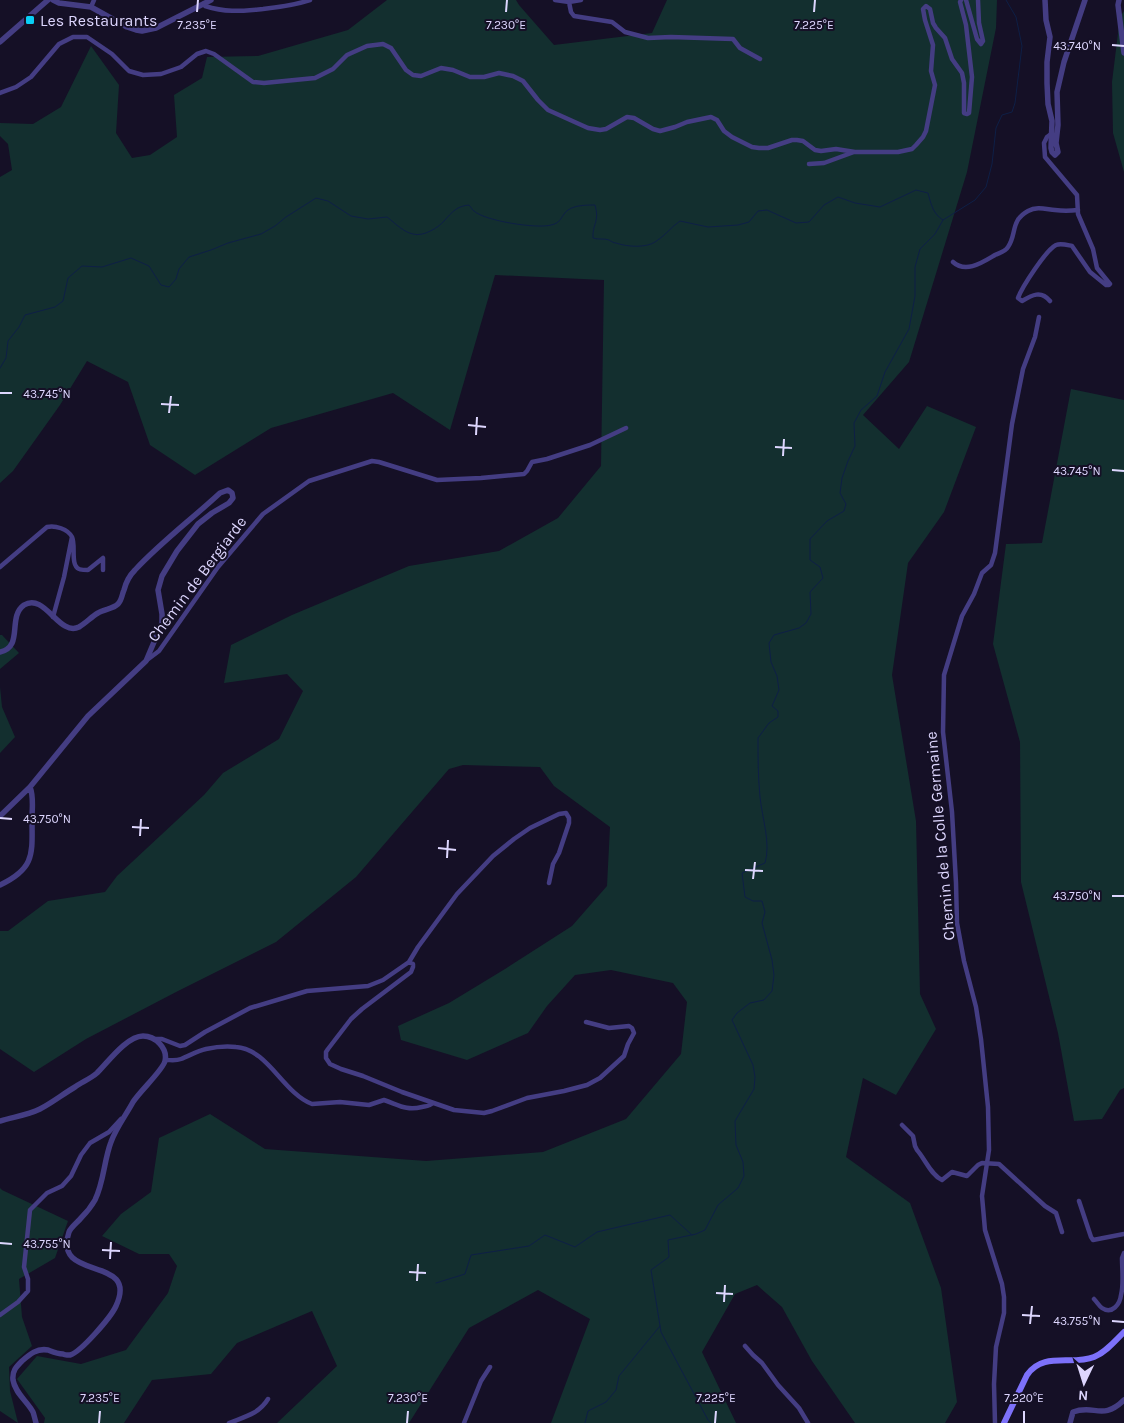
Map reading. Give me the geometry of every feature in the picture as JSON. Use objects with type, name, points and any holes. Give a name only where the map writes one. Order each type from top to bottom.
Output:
[{"type":"main road","points":[[1004,1423],[1027,1375],[1032,1369],[1049,1361],[1092,1358],[1105,1350],[1124,1332]]},
{"type":"street","points":[[0,42],[48,0]]},
{"type":"street","points":[[53,0],[59,3],[91,7],[127,27],[142,31],[151,30],[211,0]]},
{"type":"street","points":[[91,7],[94,0]]},
{"type":"street","points":[[203,4],[223,11],[243,12],[283,7],[310,0]]},
{"type":"street","points":[[555,0],[569,2],[581,0]]},
{"type":"street","points":[[0,93],[16,87],[31,77],[59,44],[72,37],[87,37],[112,54],[129,71],[143,75],[161,74],[181,67],[197,54],[206,51],[214,54],[253,82],[264,83],[315,78],[332,69],[347,55],[367,46],[383,44],[391,48],[406,70],[413,75],[421,76],[441,68],[453,70],[470,77],[484,77],[500,73],[513,76],[523,81],[548,110],[594,130],[611,127],[622,118],[627,117],[634,118],[660,131],[687,122],[711,117],[717,120],[721,128],[732,137],[752,147],[768,148],[797,140],[803,141],[815,150],[826,152],[836,149],[855,152],[905,151],[916,145],[926,131],[935,85],[931,71],[933,45],[923,9],[926,6],[930,9],[933,23],[945,38],[952,59],[962,73],[964,110],[965,114],[969,113],[972,77],[961,0]]},
{"type":"street","points":[[966,0],[977,40],[981,44],[983,41],[979,23],[978,0]]},
{"type":"street","points":[[1045,0],[1046,20],[1050,37],[1047,62],[1048,104],[1052,120],[1051,148],[1055,155],[1058,152],[1056,143],[1058,119],[1057,92],[1064,62],[1085,0]]},
{"type":"street","points":[[1119,0],[1124,53]]},
{"type":"street","points":[[569,2],[574,16],[612,22],[625,32],[648,38],[733,39],[740,48],[760,60]]},
{"type":"street","points":[[1050,301],[1046,296],[1040,294],[1022,301],[1018,298],[1034,270],[1056,245],[1072,246],[1090,272],[1106,285],[1109,286],[1110,284],[1096,268],[1093,249],[1080,219],[1077,195],[1045,157],[1044,142],[1051,134]]},
{"type":"street","points":[[809,164],[824,163],[855,152]]},
{"type":"street","points":[[953,262],[964,267],[978,265],[1006,250],[1018,220],[1022,214],[1032,209],[1078,210]]},
{"type":"street","name":"Chemin de la Colle Germaine","points":[[995,1423],[994,1384],[996,1347],[1004,1313],[1004,1297],[1002,1284],[985,1230],[982,1196],[989,1142],[988,1107],[976,1007],[964,961],[957,923],[952,812],[943,732],[943,684],[962,616],[974,594],[982,573],[990,565],[995,553],[1012,424],[1023,369],[1035,337],[1039,316]]},
{"type":"street","name":"Chemin de Bergiarde","points":[[146,661],[159,651],[218,567],[259,518],[309,481],[372,461],[437,480],[524,474],[532,462],[590,445],[626,428]]},
{"type":"street","points":[[0,652],[9,649],[12,644],[16,617],[26,604],[33,602],[40,605],[53,617],[73,629],[78,628],[100,611],[118,604],[129,576],[220,493],[226,490],[231,491],[233,495],[232,500],[198,524],[177,551],[162,576],[158,590],[163,619],[146,661],[88,716],[30,787],[0,816]]},
{"type":"street","points":[[0,567],[47,527],[56,527],[69,533],[72,537],[74,541],[74,564],[79,570],[88,570],[103,558],[103,570]]},
{"type":"street","points":[[53,617],[72,537]]},
{"type":"street","points":[[0,885],[15,877],[25,867],[31,857],[33,849],[30,787]]},
{"type":"street","points":[[0,1121],[38,1110],[48,1105],[88,1080],[126,1044],[135,1038],[144,1036],[162,1039],[180,1046],[185,1045],[204,1032],[250,1008],[307,991],[368,986],[384,980],[409,962],[457,894],[493,856],[514,838],[530,828],[559,814],[566,813],[569,823],[559,853],[553,864],[548,883]]},
{"type":"street","points":[[409,962],[413,964],[410,972],[351,1019],[326,1052],[326,1058],[330,1064],[454,1110],[484,1113],[526,1098],[564,1092],[587,1085],[600,1078],[624,1056],[634,1030],[629,1026],[609,1028],[586,1022]]},
{"type":"street","points":[[36,1423],[34,1413],[13,1382],[13,1372],[17,1366],[36,1350],[47,1350],[69,1355],[78,1351],[109,1319],[120,1295],[120,1286],[110,1274],[69,1256],[69,1234],[95,1199],[111,1141],[140,1091],[163,1066],[166,1060],[162,1045],[154,1039]]},
{"type":"street","points":[[166,1060],[179,1060],[205,1049],[244,1048],[259,1056],[290,1088],[312,1104],[340,1102],[369,1105],[384,1100],[412,1109],[430,1106],[434,1103]]},
{"type":"street","points":[[0,1314],[18,1302],[28,1291],[28,1279],[24,1267],[30,1210],[46,1193],[62,1186],[71,1176],[81,1155],[90,1143],[108,1132],[124,1118]]},
{"type":"street","points":[[902,1125],[913,1136],[917,1150],[935,1176],[940,1180],[952,1172],[967,1176],[982,1163],[1000,1164],[1056,1213],[1062,1232]]},
{"type":"street","points":[[1079,1201],[1093,1240],[1124,1234]]},
{"type":"street","points":[[1094,1299],[1104,1310],[1115,1308],[1122,1295],[1122,1258],[1124,1253]]},
{"type":"street","points":[[745,1346],[762,1363],[783,1391],[799,1408],[808,1423]]},
{"type":"street","points":[[464,1423],[480,1381],[490,1367]]},
{"type":"street","points":[[229,1423],[257,1412],[268,1399]]},
{"type":"street","points":[[1070,1423],[1073,1412],[1082,1410],[1108,1411],[1115,1409],[1124,1400]]},
{"type":"green space","points":[[387,0],[516,0],[554,45],[652,33],[667,0],[997,0],[996,28],[967,172],[909,362],[863,415],[899,449],[927,406],[976,427],[944,512],[908,563],[892,675],[916,821],[920,994],[936,1029],[896,1095],[863,1078],[846,1157],[910,1203],[941,1288],[957,1402],[945,1423],[855,1423],[812,1361],[782,1307],[757,1285],[735,1294],[702,1352],[736,1423],[551,1423],[590,1319],[538,1290],[469,1328],[409,1423],[277,1423],[337,1366],[312,1311],[237,1343],[211,1374],[152,1380],[124,1423],[44,1423],[45,1418],[17,1379],[37,1356],[81,1364],[126,1350],[168,1293],[177,1266],[169,1254],[139,1254],[102,1236],[121,1214],[151,1192],[159,1138],[210,1114],[265,1149],[426,1161],[543,1152],[626,1119],[681,1054],[687,1002],[673,983],[611,970],[575,975],[547,1006],[528,1033],[467,1060],[401,1040],[398,1026],[449,1003],[572,926],[607,886],[610,827],[554,786],[540,767],[463,765],[449,769],[356,877],[276,942],[86,1039],[34,1072],[0,1049],[0,931],[8,931],[48,901],[105,892],[117,876],[204,795],[223,773],[279,739],[303,691],[287,674],[224,683],[231,645],[292,615],[409,566],[499,551],[558,518],[601,466],[604,280],[495,275],[450,430],[393,393],[271,428],[195,475],[150,445],[128,382],[87,361],[60,405],[13,471],[0,483],[0,177],[12,170],[8,144],[0,136],[0,123],[33,124],[61,107],[91,46],[119,85],[116,133],[132,158],[150,155],[177,137],[174,95],[202,78],[207,57],[258,56],[348,30]]},
{"type":"green space","points":[[1124,11],[1124,172],[1113,133],[1112,82],[1120,17]]},
{"type":"green space","points":[[1071,389],[1124,400],[1124,1088],[1120,1090],[1102,1119],[1074,1121],[1058,1033],[1021,882],[1020,742],[993,644],[1006,544],[1042,543]]},
{"type":"green space","points":[[0,635],[19,653],[0,669]]},
{"type":"green space","points":[[0,687],[2,707],[15,737],[0,753]]},
{"type":"green space","points":[[0,1188],[68,1221],[55,1258],[19,1279],[22,1317],[32,1346],[9,1367],[10,1391],[18,1423],[0,1411]]},
{"type":"waterway","points":[[0,368],[6,358],[8,341],[19,327],[25,315],[55,307],[63,301],[68,278],[82,266],[102,267],[131,258],[149,266],[161,285],[169,287],[176,279],[179,269],[189,257],[261,234],[316,198],[328,201],[351,216],[368,219],[387,217],[399,227],[417,235],[434,229],[455,210],[469,205],[473,211],[489,218],[535,226],[555,224],[571,208],[595,205],[597,215],[593,238],[607,239],[614,243],[631,246],[647,245],[655,242],[680,221],[708,227],[738,225],[749,222],[758,211],[767,210],[796,223],[809,222],[824,205],[838,197],[855,203],[880,207],[916,190],[928,193],[931,205],[943,220],[975,200],[986,187],[992,164],[996,128],[1002,115],[1012,112],[1015,103],[1022,46],[1016,17],[1006,0]]},
{"type":"waterway","points":[[711,1423],[661,1332],[651,1270],[669,1257],[668,1240],[696,1234],[705,1230],[718,1205],[738,1188],[744,1176],[743,1162],[736,1145],[735,1121],[754,1089],[755,1077],[753,1065],[732,1020],[737,1013],[750,1003],[764,1000],[772,991],[774,975],[762,923],[765,912],[762,901],[753,901],[745,897],[742,873],[765,863],[767,855],[767,839],[759,790],[758,738],[769,723],[778,717],[778,711],[772,706],[779,690],[777,676],[771,662],[769,643],[774,635],[799,628],[806,623],[811,614],[810,592],[823,578],[820,567],[810,560],[810,539],[827,521],[844,511],[846,504],[840,493],[842,478],[855,446],[854,423],[861,410],[877,396],[885,372],[909,329],[915,296],[915,267],[920,249],[935,234],[943,220]]},
{"type":"waterway","points":[[436,1283],[465,1274],[471,1255],[529,1246],[545,1235],[575,1247],[597,1232],[670,1215],[692,1235]]},
{"type":"waterway","points":[[585,1423],[588,1411],[606,1402],[616,1390],[619,1376],[660,1326]]},
{"type":"place","name":"Les Restaurants","points":[[30,20]]}]
